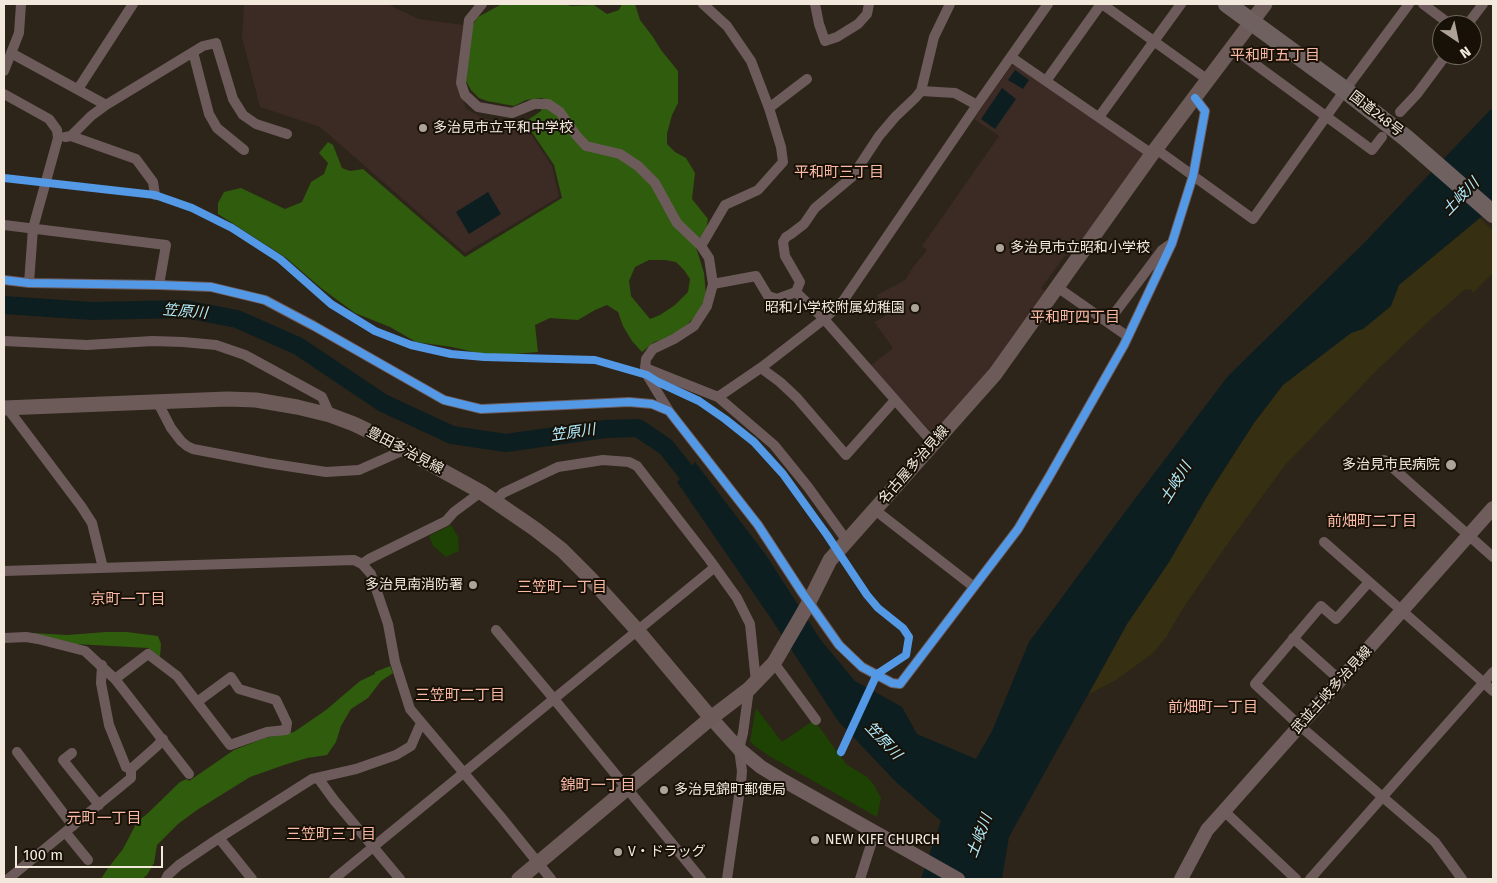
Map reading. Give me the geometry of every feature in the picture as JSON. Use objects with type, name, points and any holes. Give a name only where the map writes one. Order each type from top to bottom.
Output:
[{"type":"highway","name":"国道248号","points":[[1227,4],[1345,90],[1406,138],[1493,214]]},
{"type":"main road","name":"名古屋多治見線","points":[[519,879],[711,718],[753,686],[777,659],[830,560],[994,374],[1154,152],[1265,4]]},
{"type":"main road","name":"豊田多治見線","points":[[7,408],[156,401],[256,400],[298,406],[354,424],[481,492],[562,550],[637,630],[711,718]]},
{"type":"main road","name":"武並土岐多治見線","points":[[1181,879],[1207,830],[1493,508]]},
{"type":"main road","points":[[711,718],[739,749],[761,767],[958,879]]},
{"type":"street","points":[[4,71],[19,33],[21,4]]},
{"type":"street","points":[[78,89],[132,4]]},
{"type":"street","points":[[482,4],[469,20],[461,83],[465,95],[478,107],[512,112],[534,104],[548,104],[560,112],[576,136],[586,146],[620,154],[638,166],[654,183],[677,224],[701,246],[709,258],[713,284],[707,306],[694,326],[674,339],[653,349],[646,359],[645,368],[647,375],[669,411],[758,525],[801,591],[807,604],[840,645],[862,667],[892,683],[900,684],[1018,529],[1124,345],[1172,243],[1193,176],[1206,111],[1195,98]]},
{"type":"street","points":[[701,246],[725,205],[758,190],[783,162],[781,147],[769,108],[751,61],[728,26],[703,4]]},
{"type":"street","points":[[815,4],[825,41],[837,37],[858,24],[867,14],[869,4]]},
{"type":"street","points":[[796,292],[800,282],[785,256],[784,242],[786,236],[804,224],[815,208],[852,177],[879,136],[921,91],[934,37],[950,4]]},
{"type":"street","points":[[718,397],[762,367],[843,302],[1048,4]]},
{"type":"street","points":[[1046,81],[1102,4],[1208,80]]},
{"type":"street","points":[[1099,117],[1181,4]]},
{"type":"street","points":[[1011,57],[1099,117],[1193,176],[1253,219],[1409,4]]},
{"type":"street","points":[[1423,4],[1438,15]]},
{"type":"street","points":[[1475,15],[1483,4]]},
{"type":"street","points":[[70,136],[106,105],[203,46],[216,43],[233,99],[243,115],[256,124],[287,134]]},
{"type":"street","points":[[1233,48],[1372,150],[1382,137]]},
{"type":"street","points":[[193,52],[208,114],[217,128],[244,150]]},
{"type":"street","points":[[11,53],[106,105]]},
{"type":"street","points":[[1400,112],[1417,94],[1439,65]]},
{"type":"street","points":[[769,108],[807,78]]},
{"type":"street","points":[[921,91],[956,94],[977,105]]},
{"type":"street","points":[[4,94],[48,119],[57,130],[58,138],[33,228],[29,283]]},
{"type":"street","points":[[58,138],[70,136],[136,159],[153,182],[155,195]]},
{"type":"street","points":[[4,225],[166,245],[159,285]]},
{"type":"street","points":[[1108,322],[1162,250],[1172,243]]},
{"type":"street","points":[[713,284],[756,276],[768,296],[777,298],[796,292]]},
{"type":"street","points":[[4,280],[29,283],[159,285],[211,288],[265,300],[444,400],[481,409],[629,402],[652,404],[669,411]]},
{"type":"street","points":[[1057,286],[1127,336]]},
{"type":"street","points":[[796,292],[824,319],[933,443]]},
{"type":"street","points":[[4,341],[86,345],[184,342],[216,345],[245,355],[322,397],[330,415]]},
{"type":"street","points":[[762,367],[796,398],[846,455],[895,400]]},
{"type":"street","points":[[645,368],[718,397],[774,445],[808,487],[847,541]]},
{"type":"street","points":[[156,401],[171,428],[181,441],[187,446],[201,450],[326,472],[359,470],[404,450]]},
{"type":"street","points":[[7,408],[92,523],[103,568]]},
{"type":"street","points":[[495,502],[503,493],[558,467],[603,460],[628,462],[637,466],[644,473],[737,598],[750,624],[753,686],[739,749],[742,771],[741,782],[727,879]]},
{"type":"street","points":[[1384,460],[1493,557]]},
{"type":"street","points":[[362,564],[446,522],[454,512],[481,492]]},
{"type":"street","points":[[875,510],[974,587]]},
{"type":"street","points":[[1324,542],[1493,691]]},
{"type":"street","points":[[4,571],[339,559],[354,560],[362,564],[371,574],[388,624],[395,662],[410,708],[551,879]]},
{"type":"street","points":[[334,879],[715,567]]},
{"type":"street","points":[[1369,582],[1336,619],[1321,606],[1254,684],[1434,842],[1462,879]]},
{"type":"street","points":[[496,630],[554,698],[701,879]]},
{"type":"street","points":[[4,638],[32,638],[86,651],[116,679],[189,774]]},
{"type":"street","points":[[1293,638],[1341,681]]},
{"type":"street","points":[[116,679],[148,654],[177,676],[230,745],[267,732],[286,730],[287,723],[276,700],[238,689],[231,677],[197,702]]},
{"type":"street","points":[[777,659],[816,720]]},
{"type":"street","points":[[102,665],[101,683],[109,725],[126,767],[131,769]]},
{"type":"street","points":[[1310,879],[1493,672]]},
{"type":"street","points":[[166,879],[168,874],[218,838],[312,779],[356,769],[396,755],[411,746],[421,723]]},
{"type":"street","points":[[7,876],[69,829],[131,778],[131,769],[163,739]]},
{"type":"street","points":[[17,752],[88,860]]},
{"type":"street","points":[[72,753],[63,760],[99,805]]},
{"type":"street","points":[[318,778],[400,879]]},
{"type":"street","points":[[1224,811],[1296,879]]},
{"type":"street","points":[[860,879],[879,834]]},
{"type":"street","points":[[218,838],[252,879]]},
{"type":"shaded area","name":"多治見市立平和中学校","points":[[244,4],[389,4],[419,19],[463,25],[458,84],[466,109],[483,118],[527,128],[552,166],[559,197],[465,253],[320,127],[260,107],[242,38]]},
{"type":"shaded area","name":"多治見市立昭和小学校","points":[[1011,66],[1017,66],[1145,153],[1072,253],[1064,257],[1041,288],[1045,291],[988,371],[934,431],[930,431],[870,366],[893,348],[874,322],[885,316],[878,311],[883,305],[877,295],[905,280],[927,250],[922,246],[999,136],[974,119]]},
{"type":"green space","points":[[502,4],[594,5],[607,14],[619,10],[622,4],[635,4],[640,20],[678,71],[678,103],[672,115],[667,134],[667,144],[675,152],[686,158],[695,173],[692,199],[708,219],[706,231],[695,244],[704,273],[706,295],[699,313],[676,335],[654,342],[642,352],[632,341],[623,326],[618,312],[607,305],[578,320],[550,318],[535,325],[538,352],[491,356],[452,347],[416,342],[390,327],[355,313],[321,288],[285,257],[218,214],[218,203],[224,192],[241,188],[285,209],[302,202],[311,182],[324,174],[328,163],[319,153],[328,142],[333,145],[342,168],[350,171],[363,169],[465,257],[562,198],[554,165],[525,122],[541,111],[543,98],[526,100],[514,106],[487,101],[479,98],[466,81],[472,26],[478,17]],"holes":[[[649,260],[676,262],[684,270],[690,279],[688,292],[675,305],[650,319],[631,296],[629,281],[635,267]]]},
{"type":"green space","points":[[451,525],[458,537],[459,551],[446,557],[433,546],[429,536]]},
{"type":"green space","points":[[127,632],[158,636],[161,644],[160,657],[148,648],[75,644],[32,635],[33,633],[67,635]]},
{"type":"green space","points":[[390,666],[393,673],[381,681],[368,698],[351,709],[341,726],[336,742],[327,755],[307,758],[250,777],[197,810],[178,824],[157,845],[154,863],[147,875],[142,879],[101,879],[123,849],[137,822],[180,782],[187,779],[189,781],[234,750],[265,738],[294,732],[326,710],[360,681]]},
{"type":"green space","points":[[756,708],[782,742],[814,720],[846,764],[867,777],[874,785],[881,798],[877,817],[756,747],[750,741]]},
{"type":"sand","points":[[1480,218],[1493,231],[1493,273],[1473,293],[1471,289],[1464,290],[1430,320],[1379,368],[1285,465],[1183,608],[1167,636],[1152,654],[1116,680],[1089,694],[1127,624],[1169,562],[1209,493],[1254,423],[1283,385],[1351,333],[1363,329],[1391,306],[1399,285]]},
{"type":"water","points":[[1015,70],[1029,80],[1023,89],[1008,80]]},
{"type":"water","points":[[1002,88],[1016,99],[995,129],[981,119]]},
{"type":"water","name":"土岐川","points":[[1493,109],[1493,207],[1399,285],[1391,306],[1363,329],[1351,333],[1283,385],[1254,423],[1209,493],[1169,562],[1127,624],[1009,837],[1002,879],[921,879],[941,821],[896,782],[838,721],[772,620],[677,482],[695,462],[766,555],[820,639],[855,681],[902,707],[917,734],[976,759],[992,731],[1029,642],[1228,376],[1366,241]]},
{"type":"water","points":[[488,192],[501,214],[469,234],[456,212]]},
{"type":"waterway","name":"笠原川","points":[[4,305],[92,311],[185,309],[237,319],[298,346],[383,403],[452,435],[506,443],[605,429],[638,428],[666,447],[701,491]]},
{"type":"cycle path","points":[[4,280],[29,283],[211,287],[265,300],[444,400],[481,409],[629,402],[652,404],[669,411],[758,525],[839,645],[862,667],[892,683],[900,684],[1018,529],[1124,345],[1172,243],[1193,176],[1205,111],[1195,98]]},
{"type":"cycle path","points":[[4,178],[155,195],[192,208],[232,228],[280,259],[331,304],[375,331],[411,345],[451,354],[484,357],[595,360],[647,375],[699,401],[754,442],[783,474],[867,595],[878,608],[903,628],[909,637],[906,655],[877,674],[841,752]]},
{"type":"place","name":"多治見市立平和中学校","points":[[423,128]]},
{"type":"place","name":"多治見市立昭和小学校","points":[[1000,248]]},
{"type":"place","name":"昭和小学校附属幼稚園","points":[[915,308]]},
{"type":"place","name":"多治見市民病院","points":[[1451,465]]},
{"type":"place","name":"多治見南消防署","points":[[473,585]]},
{"type":"place","name":"多治見錦町郵便局","points":[[664,790]]},
{"type":"place","name":"NEW KIFE CHURCH","points":[[815,840]]},
{"type":"place","name":"V・ドラッグ","points":[[618,852]]},
{"type":"district","name":"平和町五丁目","points":[[1275,56]]},
{"type":"district","name":"平和町三丁目","points":[[839,173]]},
{"type":"district","name":"平和町四丁目","points":[[1075,318]]},
{"type":"district","name":"前畑町二丁目","points":[[1372,522]]},
{"type":"district","name":"三笠町一丁目","points":[[562,588]]},
{"type":"district","name":"京町一丁目","points":[[128,600]]},
{"type":"district","name":"三笠町二丁目","points":[[460,696]]},
{"type":"district","name":"前畑町一丁目","points":[[1213,708]]},
{"type":"district","name":"錦町一丁目","points":[[598,786]]},
{"type":"district","name":"元町一丁目","points":[[104,819]]},
{"type":"district","name":"三笠町三丁目","points":[[331,835]]}]
